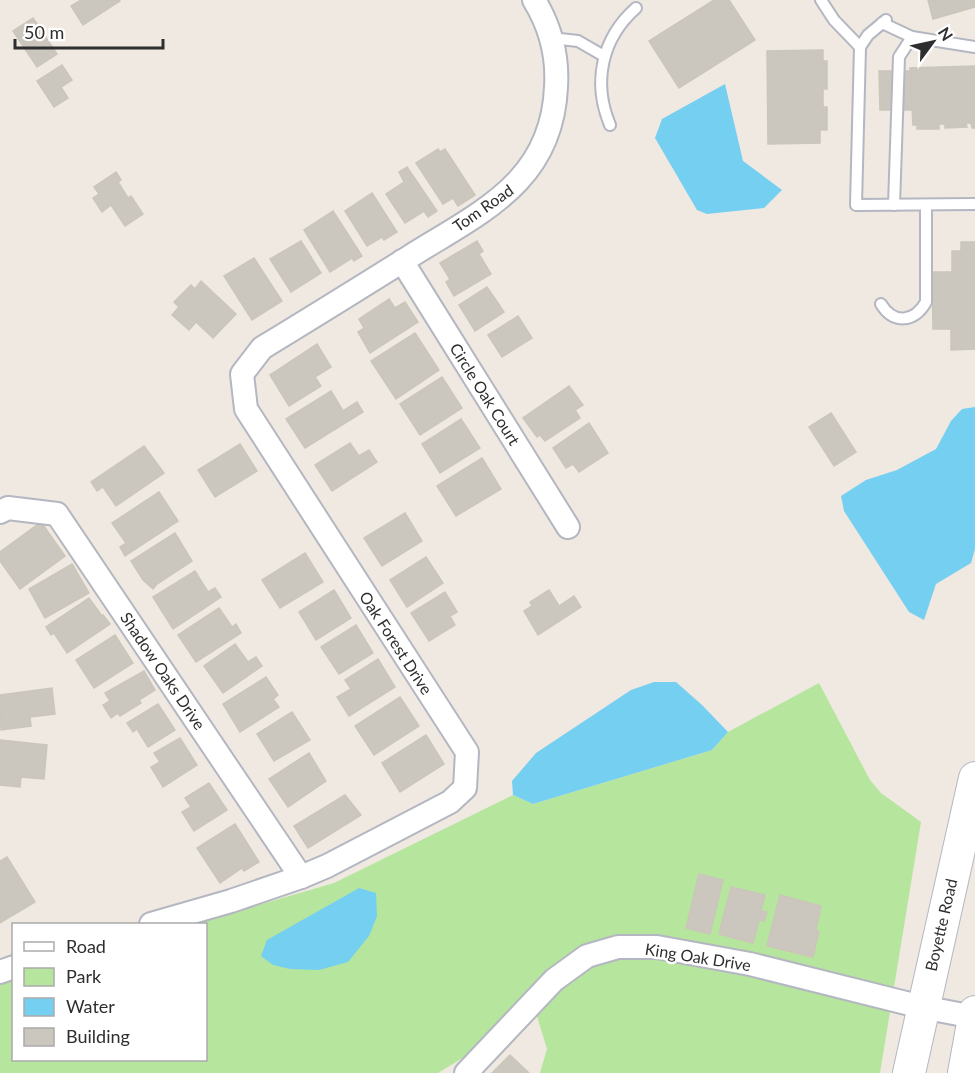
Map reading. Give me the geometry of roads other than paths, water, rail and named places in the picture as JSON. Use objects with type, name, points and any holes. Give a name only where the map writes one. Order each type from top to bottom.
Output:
[{"type":"main road","name":"Boyette Road","points":[[909,1073],[975,778]]},
{"type":"main road","points":[[964,1073],[974,1015]]},
{"type":"street","name":"Tom Road","points":[[402,261],[489,207],[518,182],[534,162],[547,138],[554,112],[557,79],[551,38],[534,0]]},
{"type":"street","name":"Circle Oak Court","points":[[402,261],[568,527]]},
{"type":"street","name":"Oak Forest Drive","points":[[154,923],[231,901],[327,866],[450,802],[465,788],[467,753],[246,409],[242,374],[262,348],[402,261]]},
{"type":"street","name":"Shadow Oaks Drive","points":[[0,512],[8,508],[57,514],[301,877]]},
{"type":"street","name":"King Oak Drive","points":[[466,1073],[554,980],[587,956],[618,947],[657,947],[750,964],[922,1007],[974,1015]]},
{"type":"lane","points":[[821,0],[834,20],[860,47]]},
{"type":"lane","points":[[610,125],[604,112],[602,99],[601,74],[604,56],[616,30],[636,8]]},
{"type":"lane","points":[[975,47],[912,36],[884,22],[868,35],[860,47],[856,205],[975,204]]},
{"type":"lane","points":[[894,205],[899,57],[912,36]]},
{"type":"lane","points":[[551,38],[578,41],[604,56]]},
{"type":"lane","points":[[881,304],[889,315],[901,319],[915,315],[926,302],[926,205]]},
{"type":"water","points":[[725,84],[743,161],[782,190],[764,208],[707,214],[697,210],[655,138],[662,119]]},
{"type":"water","points":[[975,407],[975,549],[971,563],[936,584],[924,620],[909,612],[844,511],[841,496],[866,480],[897,470],[936,449],[951,421],[962,409]]},
{"type":"water","points":[[654,682],[676,682],[728,732],[712,750],[533,804],[513,795],[512,781],[536,753],[631,690]]},
{"type":"water","points":[[359,888],[376,893],[377,916],[369,936],[348,962],[319,970],[290,969],[273,965],[261,956],[267,940]]}]
